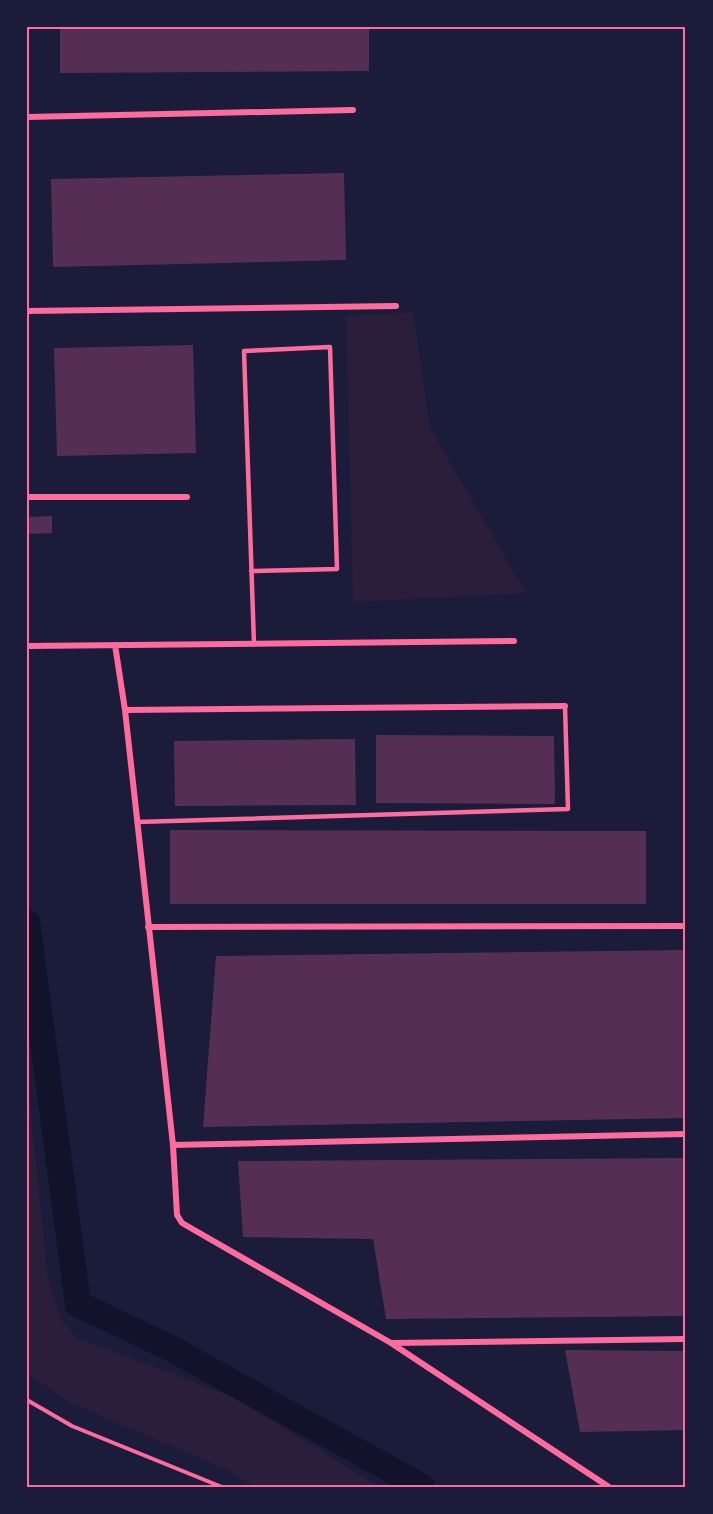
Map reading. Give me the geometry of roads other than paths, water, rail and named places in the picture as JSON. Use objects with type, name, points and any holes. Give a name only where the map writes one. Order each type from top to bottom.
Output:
[{"type":"street","points":[[27,117],[353,110]]},
{"type":"street","points":[[27,311],[396,306]]},
{"type":"street","points":[[27,497],[187,497]]},
{"type":"street","points":[[27,646],[514,641]]},
{"type":"street","points":[[115,645],[125,710],[173,1145],[177,1215],[182,1223],[390,1343],[609,1487]]},
{"type":"street","points":[[125,710],[565,706]]},
{"type":"street","points":[[148,927],[686,926]]},
{"type":"street","points":[[173,1145],[686,1134]]},
{"type":"street","points":[[390,1343],[686,1339]]},
{"type":"lane","points":[[251,571],[337,569],[330,347],[244,351],[251,571],[254,644]]},
{"type":"lane","points":[[137,822],[568,809],[565,706]]},
{"type":"waterway","points":[[27,922],[78,1304],[172,1349],[422,1487]]}]
